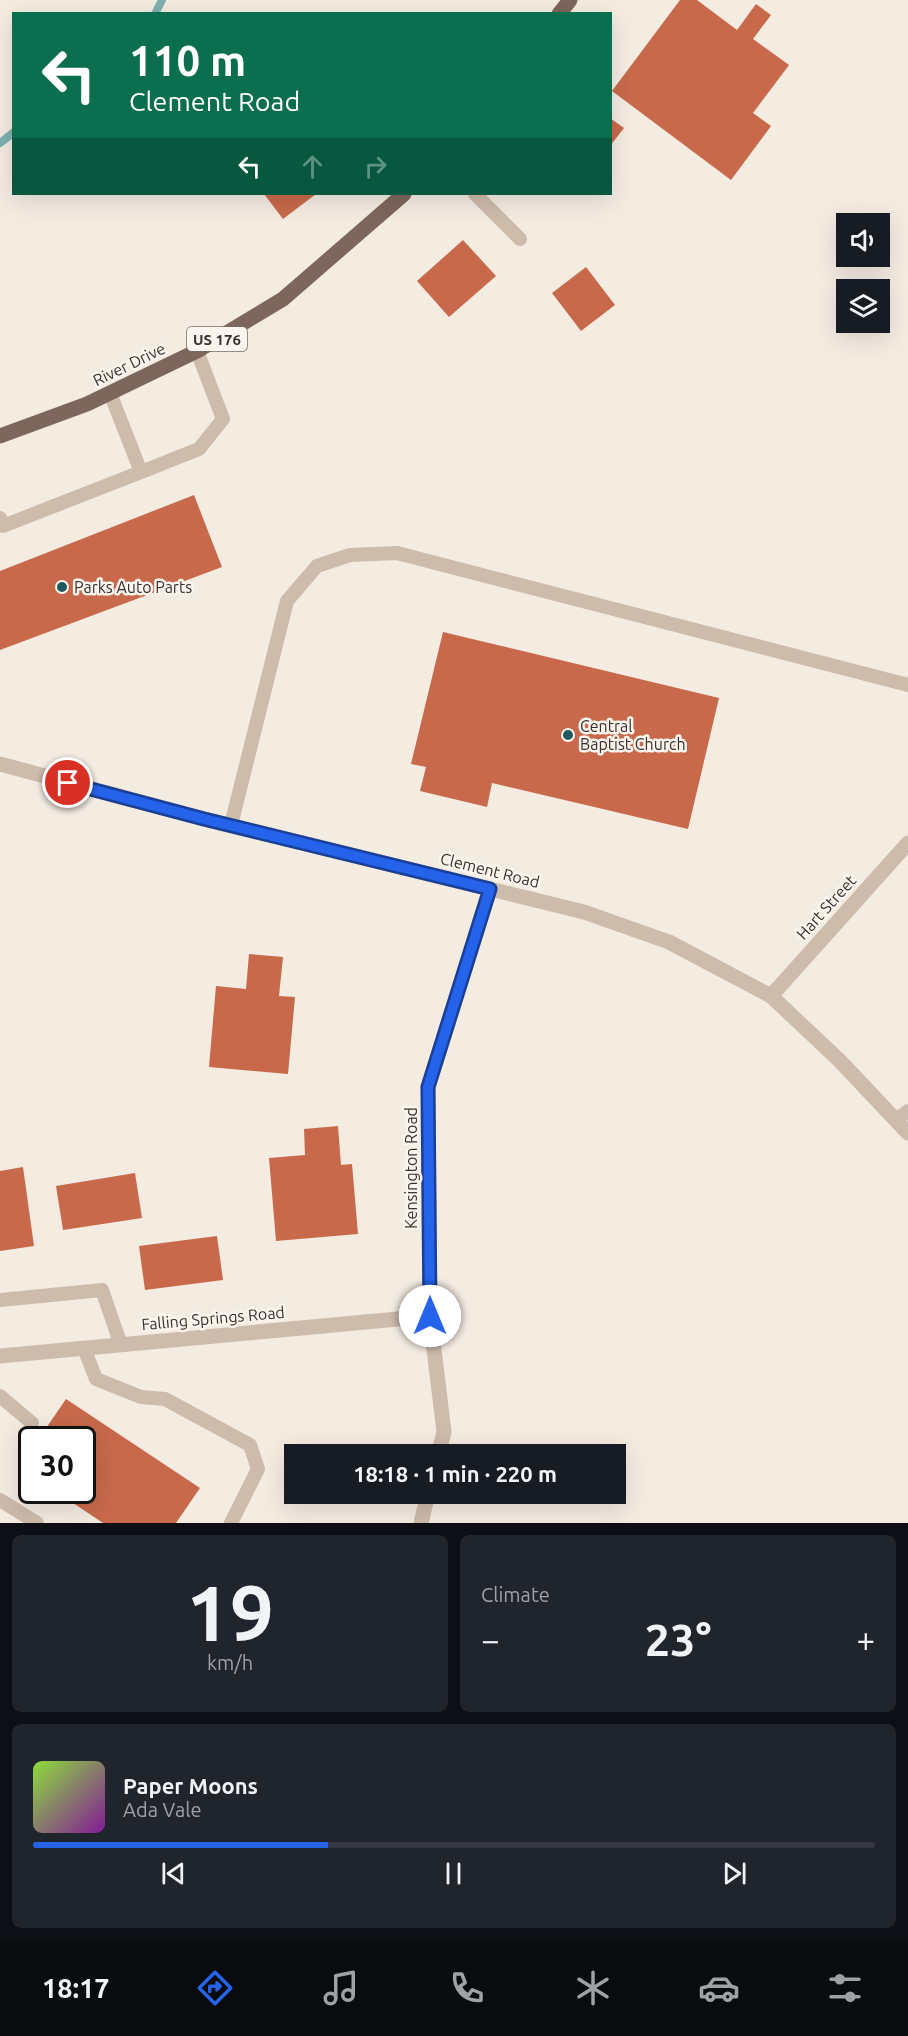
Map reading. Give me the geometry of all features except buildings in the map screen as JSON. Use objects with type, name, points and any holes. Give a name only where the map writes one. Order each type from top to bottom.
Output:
[{"type":"main road","points":[[561,12],[570,0]]},
{"type":"main road","name":"River Drive","points":[[0,436],[87,404],[197,351],[283,298],[396,196]]},
{"type":"street","name":"Clement Road","points":[[0,765],[584,912],[669,942],[771,996],[902,1115],[908,1133]]},
{"type":"street","name":"Hart Street","points":[[771,996],[908,843]]},
{"type":"street","name":"Kensington Road","points":[[441,1444],[444,1432],[430,1316],[428,1087],[490,889]]},
{"type":"street","name":"Falling Springs Road","points":[[0,1356],[430,1316]]},
{"type":"street","points":[[421,1523],[426,1504]]},
{"type":"lane","points":[[476,195],[520,239]]},
{"type":"lane","points":[[0,518],[3,526],[199,448],[223,419],[197,351]]},
{"type":"lane","points":[[110,393],[141,472]]},
{"type":"lane","points":[[231,825],[286,601],[317,567],[350,555],[397,553],[908,685]]},
{"type":"lane","points":[[0,1300],[102,1290],[121,1345]]},
{"type":"lane","points":[[84,1348],[96,1379],[141,1397],[165,1399],[249,1445],[258,1469],[231,1523]]},
{"type":"lane","points":[[0,1396],[32,1423]]},
{"type":"lane","points":[[0,1500],[38,1523]]},
{"type":"waterway","points":[[156,12],[162,0]]},
{"type":"waterway","points":[[0,143],[12,134]]},
{"type":"place","name":"Parks Auto Parts","points":[[62,587]]},
{"type":"place","name":"Central Baptist Church","points":[[568,735]]},
{"type":"route","points":[[68,783],[490,889],[428,1087],[430,1316]]}]
